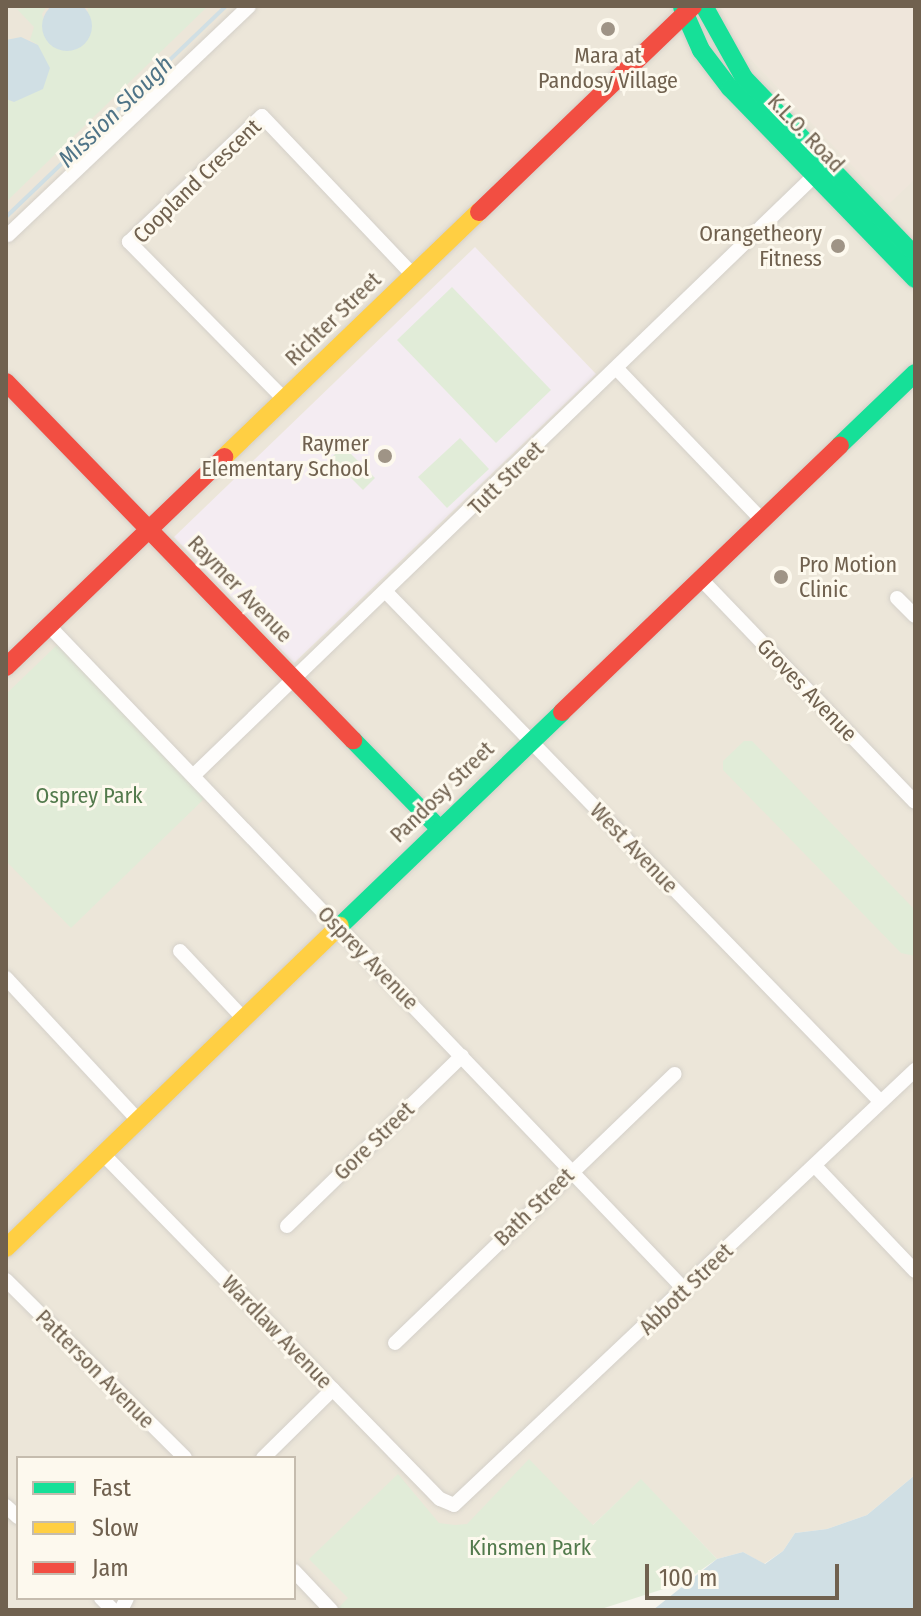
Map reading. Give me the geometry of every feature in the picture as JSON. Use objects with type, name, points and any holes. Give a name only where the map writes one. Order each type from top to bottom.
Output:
[{"type":"street","points":[[8,235],[249,6]]},
{"type":"street","name":"K.L.O. Road","points":[[704,6],[744,78],[915,256]]},
{"type":"street","name":"K.L.O. Road","points":[[686,9],[730,88],[915,279]]},
{"type":"street","name":"Richter Street","points":[[6,667],[686,9]]},
{"type":"street","name":"Coopland Crescent","points":[[284,399],[129,242],[262,116],[413,275]]},
{"type":"street","name":"Tutt Street","points":[[194,775],[387,593],[814,176]]},
{"type":"street","points":[[617,369],[761,519]]},
{"type":"street","name":"Pandosy Street","points":[[6,1248],[915,373]]},
{"type":"street","name":"Raymer Avenue","points":[[6,382],[440,829]]},
{"type":"street","name":"Groves Avenue","points":[[700,578],[915,802]]},
{"type":"street","name":"West Avenue","points":[[387,593],[881,1102]]},
{"type":"street","points":[[897,598],[915,616]]},
{"type":"street","name":"Osprey Avenue","points":[[50,627],[685,1290]]},
{"type":"street","points":[[180,951],[243,1018]]},
{"type":"street","points":[[6,978],[138,1120]]},
{"type":"street","name":"Gore Street","points":[[287,1226],[462,1056]]},
{"type":"street","name":"Abbott Street","points":[[454,1505],[915,1070]]},
{"type":"street","name":"Bath Street","points":[[395,1343],[675,1074]]},
{"type":"street","name":"Wardlaw Avenue","points":[[103,1154],[440,1499],[454,1505]]},
{"type":"street","points":[[815,1166],[915,1271]]},
{"type":"street","name":"Patterson Avenue","points":[[6,1280],[183,1456]]},
{"type":"street","points":[[265,1456],[333,1389]]},
{"type":"street","points":[[296,1573],[331,1610]]},
{"type":"shaded area","points":[[67,1],[85,8],[92,26],[85,44],[67,51],[49,44],[42,26],[49,8]]},
{"type":"shaded area","points":[[6,6],[915,6],[915,1475],[867,1515],[827,1529],[795,1533],[783,1551],[764,1564],[743,1552],[717,1559],[641,1480],[593,1525],[453,1538],[336,1610],[6,1610]]},
{"type":"shaded area","points":[[721,6],[915,6],[915,179],[889,204],[736,44]]},
{"type":"shaded area","points":[[21,37],[38,45],[50,68],[43,89],[14,102],[6,99],[6,40]]},
{"type":"shaded area","name":"Raymer Elementary School","points":[[475,247],[596,374],[294,663],[174,537]]},
{"type":"shaded area","points":[[915,1475],[915,1610],[653,1610],[717,1559],[743,1552],[765,1564],[783,1551],[795,1533],[827,1529],[867,1515]]},
{"type":"green space","points":[[47,6],[42,14],[52,45],[69,49],[85,43],[88,6],[208,6],[6,202],[6,99],[14,102],[38,45],[30,40],[34,27],[17,9]]},
{"type":"green space","points":[[452,287],[551,390],[496,443],[397,340]]},
{"type":"green space","points":[[460,438],[489,469],[447,508],[418,477]]},
{"type":"green space","points":[[343,446],[375,478],[363,490],[331,458]]},
{"type":"green space","name":"Osprey Park","points":[[57,645],[205,798],[71,928],[6,861],[6,694]]},
{"type":"green space","points":[[744,741],[752,741],[915,910],[915,956],[901,953],[723,770],[723,761]]},
{"type":"green space","name":"Kinsmen Park","points":[[529,1459],[593,1525],[641,1479],[717,1559],[682,1583],[598,1610],[336,1610],[348,1598],[309,1559],[398,1474],[439,1523],[467,1524]]},
{"type":"waterway","name":"Mission Slough","points":[[6,217],[226,6]]},
{"type":"traffic: fast","points":[[704,6],[744,78],[915,256]]},
{"type":"traffic: fast","points":[[682,7],[701,50],[730,88],[915,279]]},
{"type":"traffic: fast","points":[[840,445],[915,373]]},
{"type":"traffic: fast","points":[[340,926],[562,712]]},
{"type":"traffic: fast","points":[[353,740],[440,829]]},
{"type":"traffic: slow","points":[[224,457],[479,212]]},
{"type":"traffic: slow","points":[[6,1248],[340,926]]},
{"type":"traffic: jam","points":[[479,212],[693,6]]},
{"type":"traffic: jam","points":[[6,382],[353,740]]},
{"type":"traffic: jam","points":[[562,712],[840,445]]},
{"type":"traffic: jam","points":[[6,667],[224,457]]},
{"type":"place","name":"Mara at Pandosy Village","points":[[608,29]]},
{"type":"place","name":"Orangetheory Fitness","points":[[838,246]]},
{"type":"place","name":"Raymer Elementary School","points":[[385,456]]},
{"type":"place","name":"Pro Motion Clinic","points":[[781,577]]}]
